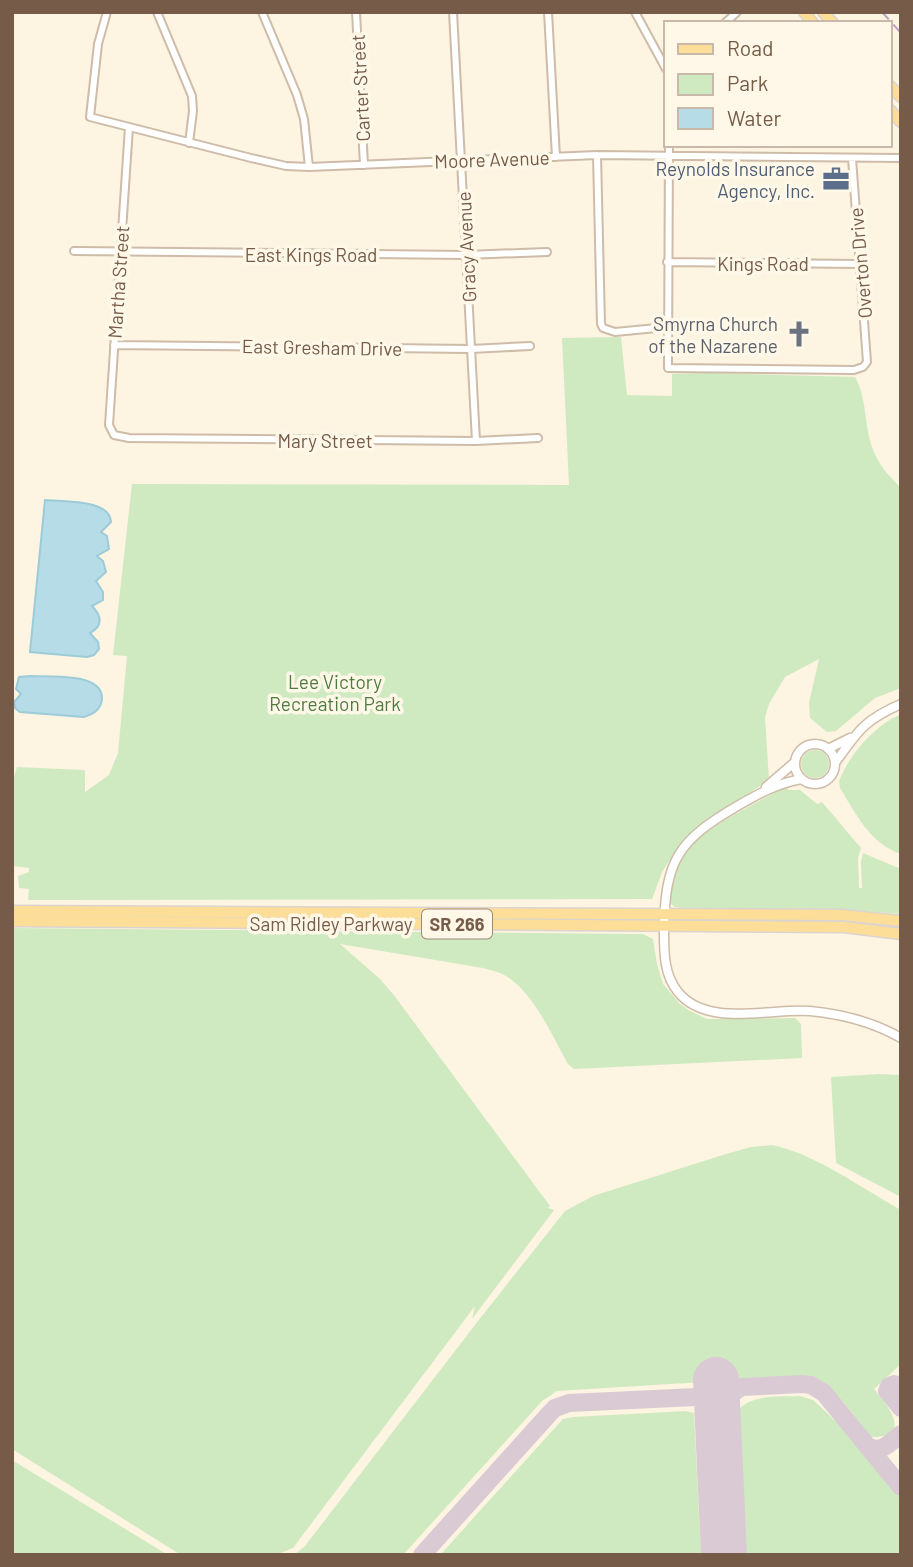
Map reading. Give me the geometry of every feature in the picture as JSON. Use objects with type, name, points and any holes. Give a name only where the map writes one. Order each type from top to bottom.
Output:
[{"type":"main road","name":"Sam Ridley Parkway","points":[[12,911],[664,920],[844,927],[901,934]]},
{"type":"main road","name":"Sam Ridley Parkway","points":[[12,921],[664,920],[842,915],[901,921]]},
{"type":"street","name":"Moore Avenue","points":[[107,12],[98,44],[90,117],[261,161],[309,167],[597,155],[901,158]]},
{"type":"street","points":[[157,12],[192,96],[189,143]]},
{"type":"street","points":[[271,12],[262,14],[297,95],[304,119],[309,167]]},
{"type":"street","name":"Carter Street","points":[[356,12],[364,164]]},
{"type":"street","name":"Gracy Avenue","points":[[453,12],[476,441]]},
{"type":"street","points":[[548,12],[556,157]]},
{"type":"street","points":[[635,12],[664,65]]},
{"type":"street","name":"Martha Street","points":[[114,435],[109,425],[129,127]]},
{"type":"street","points":[[597,155],[601,324],[603,328],[615,332],[667,327],[669,147]]},
{"type":"street","name":"Overton Drive","points":[[667,327],[667,368],[845,370],[863,367],[867,362],[852,158]]},
{"type":"street","name":"East Kings Road","points":[[74,251],[120,254],[467,255],[547,252]]},
{"type":"street","name":"Kings Road","points":[[667,262],[860,264]]},
{"type":"street","name":"East Gresham Drive","points":[[114,345],[471,349],[530,346]]},
{"type":"street","name":"Mary Street","points":[[114,435],[129,438],[476,441],[538,438]]},
{"type":"street","points":[[901,704],[873,718],[853,736],[825,781],[814,784],[802,779],[785,782],[759,794],[701,829],[683,848],[672,867],[667,881],[664,920],[665,960],[671,981],[678,992],[698,1008],[722,1013],[809,1011],[858,1019],[901,1038]]},
{"type":"street","points":[[828,749],[853,736]]},
{"type":"street","points":[[802,779],[795,768],[795,762],[800,750],[806,746],[819,744],[828,749],[835,763]]},
{"type":"street","points":[[759,794],[795,762]]},
{"type":"green space","name":"Lee Victory Recreation Park","points":[[621,337],[627,395],[672,396],[672,374],[855,377],[862,394],[874,453],[901,488],[901,688],[875,698],[836,731],[827,732],[810,718],[809,703],[819,659],[785,677],[769,704],[765,717],[769,780],[696,828],[662,872],[652,899],[28,900],[29,889],[19,888],[18,876],[29,872],[29,868],[12,866],[12,783],[17,767],[85,770],[85,792],[109,775],[118,753],[127,656],[113,655],[132,484],[569,485],[562,338]]},
{"type":"green space","points":[[901,714],[901,854],[880,843],[865,827],[840,788],[839,781],[850,761],[872,733]]},
{"type":"green space","points":[[815,750],[825,754],[829,764],[825,774],[815,778],[805,774],[801,764],[805,754]]},
{"type":"green space","points":[[785,786],[789,790],[800,790],[817,804],[822,802],[861,848],[858,858],[859,888],[862,888],[863,853],[901,869],[901,914],[842,909],[683,908],[671,904],[670,893],[674,877],[693,845],[721,823]]},
{"type":"green space","points":[[12,928],[643,934],[653,939],[663,984],[680,1004],[707,1019],[795,1018],[801,1024],[802,1058],[574,1069],[568,1064],[529,998],[506,976],[483,968],[340,944],[393,994],[550,1206],[548,1208],[554,1210],[472,1319],[475,1306],[293,1548],[275,1555],[181,1555],[12,1449]]},
{"type":"green space","points":[[901,1075],[901,1197],[836,1163],[831,1077]]},
{"type":"green space","points":[[772,1145],[789,1149],[822,1164],[901,1210],[901,1364],[874,1389],[894,1420],[891,1433],[870,1437],[841,1399],[823,1384],[802,1376],[557,1391],[542,1401],[403,1555],[294,1555],[305,1546],[565,1211],[593,1196],[726,1154]]},
{"type":"green space","points":[[800,1396],[813,1400],[851,1437],[901,1499],[901,1555],[746,1555],[741,1468],[740,1461],[737,1461],[735,1439],[736,1417],[739,1409],[754,1400]]},
{"type":"green space","points":[[686,1411],[694,1413],[701,1555],[440,1555],[563,1419]]},
{"type":"green space","points":[[12,1460],[168,1555],[12,1555]]},
{"type":"water","points":[[45,500],[95,505],[109,515],[111,522],[101,532],[107,536],[109,549],[97,556],[103,561],[106,572],[96,581],[103,592],[103,600],[92,606],[100,621],[90,633],[98,642],[99,649],[94,655],[87,657],[30,652]]},
{"type":"water","points":[[19,677],[85,680],[100,690],[100,706],[84,717],[20,712],[15,708],[14,702],[21,694],[16,689]]},
{"type":"taxiway","points":[[901,1389],[894,1384],[889,1386],[887,1391],[901,1408]]},
{"type":"taxiway","points":[[422,1555],[550,1413],[569,1403],[717,1396],[731,1394],[742,1387],[811,1385],[824,1393],[901,1487]]},
{"type":"taxiway","points":[[867,1446],[881,1448],[901,1434]]},
{"type":"runway","points":[[716,1380],[724,1555]]},
{"type":"railway","points":[[882,12],[890,21]]},
{"type":"railway","points":[[892,23],[901,33]]},
{"type":"place","name":"Reynolds Insurance Agency, Inc.","points":[[836,179]]},
{"type":"place","name":"Smyrna Church of the Nazarene","points":[[799,334]]}]
